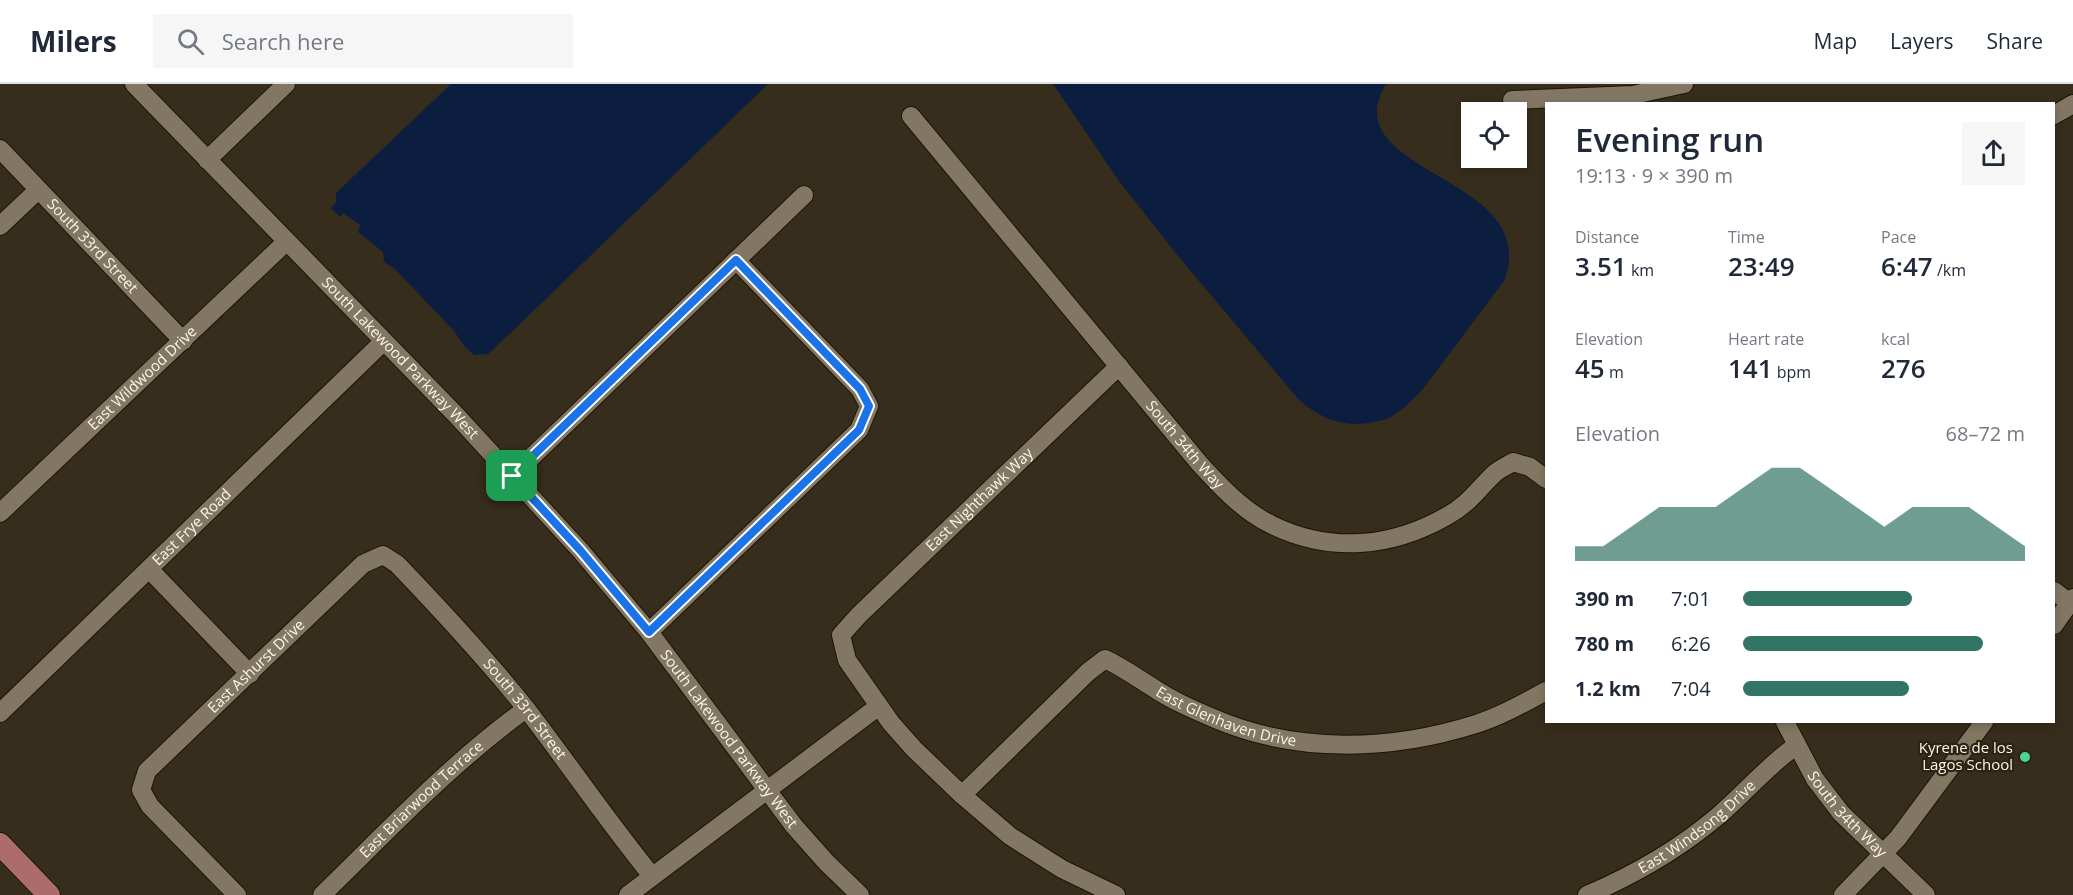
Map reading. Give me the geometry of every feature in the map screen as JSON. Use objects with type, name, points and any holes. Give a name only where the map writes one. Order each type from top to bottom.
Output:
[{"type":"main road","points":[[0,844],[49,895]]},
{"type":"street","name":"South Lakewood Parkway West","points":[[134,84],[512,476],[580,550],[649,632],[794,826],[860,895]]},
{"type":"street","points":[[207,160],[286,84]]},
{"type":"street","points":[[1512,100],[1571,95],[1633,94],[1684,84]]},
{"type":"street","points":[[2055,114],[2073,104]]},
{"type":"street","name":"South 34th Way","points":[[911,116],[1221,487],[1245,508],[1270,524],[1300,537],[1342,544],[1383,541],[1413,533],[1448,515],[1474,497],[1495,472],[1513,462],[1530,467],[1545,478]]},
{"type":"street","name":"South 33rd Street","points":[[0,149],[183,341]]},
{"type":"street","points":[[0,226],[38,190]]},
{"type":"street","points":[[512,476],[804,195]]},
{"type":"street","name":"East Wildwood Drive","points":[[0,513],[286,242]]},
{"type":"street","points":[[649,632],[859,430],[869,406],[860,389],[736,260]]},
{"type":"street","name":"East Frye Road","points":[[0,712],[383,342]]},
{"type":"street","name":"East Nighthawk Way","points":[[879,706],[847,660],[841,635],[859,615],[1119,366]]},
{"type":"street","name":"South 33rd Street","points":[[382,555],[396,564],[451,621],[526,709],[652,876]]},
{"type":"street","name":"East Ashurst Drive","points":[[237,895],[150,806],[141,790],[147,771],[363,564],[382,555]]},
{"type":"street","points":[[149,569],[250,674]]},
{"type":"street","points":[[2055,592],[2071,600],[2055,624]]},
{"type":"street","name":"East Glenhaven Drive","points":[[962,795],[1088,672],[1105,659],[1124,668],[1180,703],[1216,719],[1284,740],[1317,744],[1353,746],[1438,734],[1478,724],[1545,691]]},
{"type":"street","points":[[628,895],[879,706],[914,749],[962,795],[1010,836],[1062,869],[1116,895]]},
{"type":"street","name":"East Briarwood Terrace","points":[[322,895],[458,764],[526,709]]},
{"type":"street","name":"South 34th Way","points":[[1786,723],[1815,779],[1841,813],[1926,895]]},
{"type":"street","points":[[1843,895],[1898,838],[1983,723]]},
{"type":"street","name":"East Windsong Drive","points":[[1587,895],[1641,869],[1680,844],[1716,818],[1781,756],[1797,745]]},
{"type":"water","points":[[451,84],[768,84],[488,354],[474,355],[394,268],[384,262],[383,252],[358,232],[360,225],[343,213],[340,217],[331,208],[336,202],[336,193]]},
{"type":"water","points":[[1053,84],[1386,84],[1377,114],[1387,138],[1410,158],[1470,196],[1495,218],[1508,246],[1504,281],[1423,389],[1402,409],[1387,419],[1373,422],[1348,424],[1331,420],[1299,400],[1174,251],[1119,181]]},
{"type":"place","name":"Kyrene de los Lagos School","points":[[2025,757]]},
{"type":"route","points":[[736,260],[860,389],[869,406],[859,430],[649,632],[537,501],[512,476],[736,260]]}]
